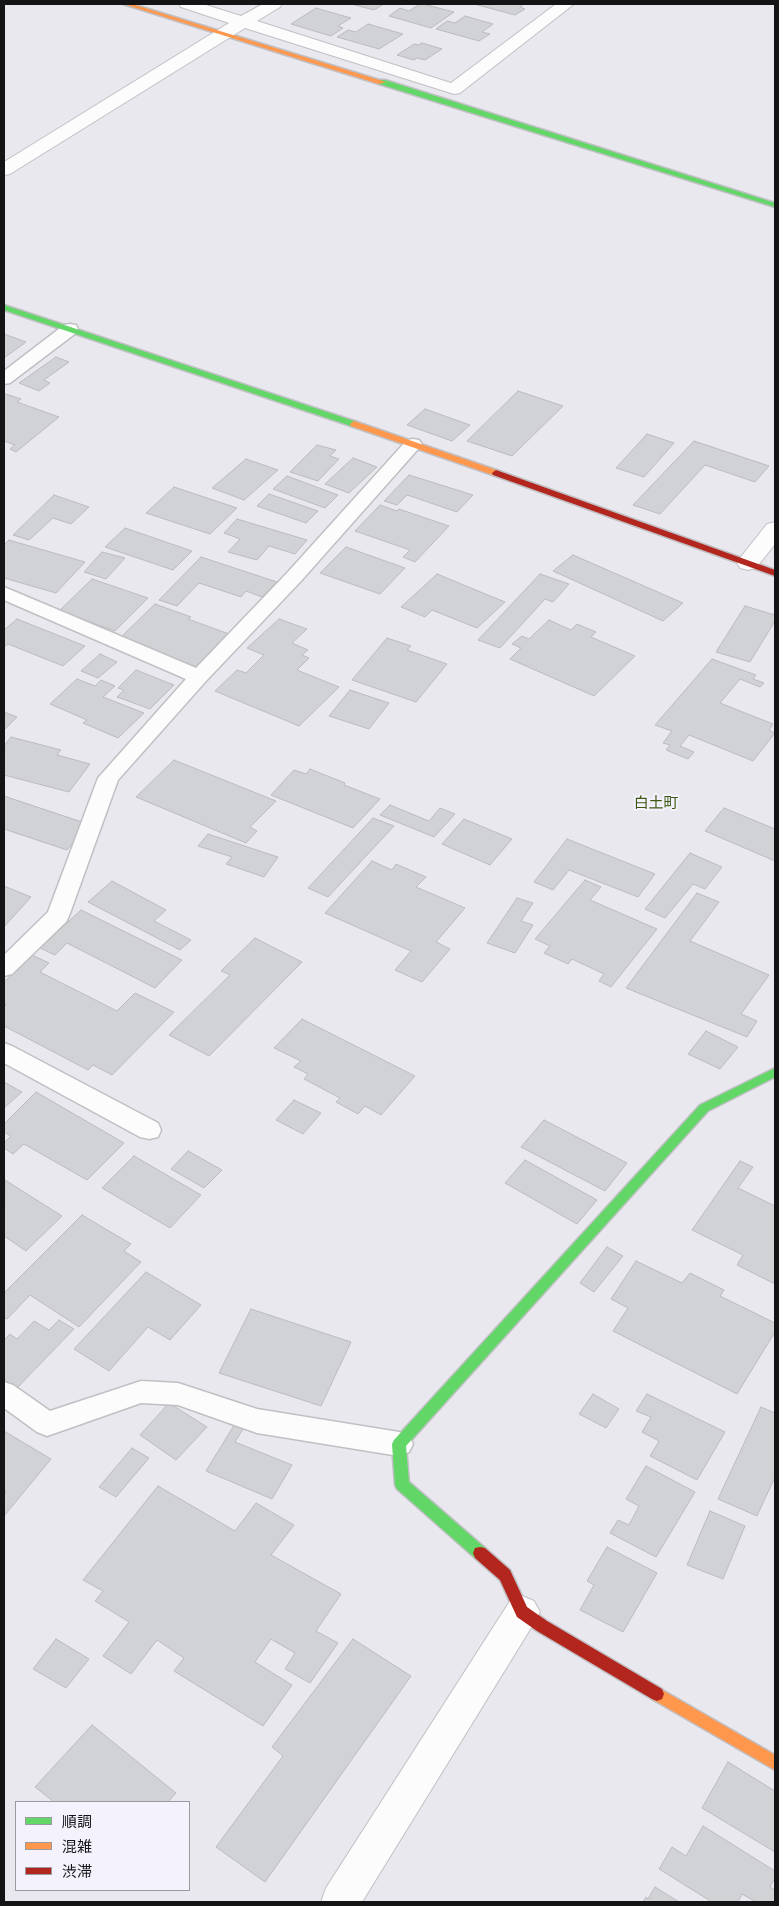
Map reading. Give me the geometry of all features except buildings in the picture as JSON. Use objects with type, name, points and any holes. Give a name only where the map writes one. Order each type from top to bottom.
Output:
[{"type":"street","points":[[126,4],[524,126],[775,206]]},
{"type":"street","points":[[187,4],[454,89],[566,4]]},
{"type":"street","points":[[4,170],[222,34],[274,4]]},
{"type":"street","points":[[4,307],[413,444],[775,573]]},
{"type":"street","points":[[748,563],[775,529]]},
{"type":"street","points":[[775,1072],[704,1108],[399,1444],[402,1485],[505,1575],[522,1612],[542,1626],[775,1763]]},
{"type":"street","points":[[340,1902],[522,1612]]},
{"type":"lane","points":[[4,380],[70,329]]},
{"type":"lane","points":[[4,968],[58,916],[108,778],[199,677],[294,577],[413,444]]},
{"type":"lane","points":[[4,593],[199,677]]},
{"type":"lane","points":[[4,1052],[149,1130]]},
{"type":"lane","points":[[4,1393],[47,1424],[141,1392],[178,1394],[257,1421],[399,1444]]},
{"type":"traffic: fast","points":[[382,82],[775,205]]},
{"type":"traffic: fast","points":[[4,307],[354,424]]},
{"type":"traffic: fast","points":[[480,1553],[402,1485],[399,1444],[704,1108],[775,1072]]},
{"type":"traffic: slow","points":[[126,4],[382,82]]},
{"type":"traffic: slow","points":[[354,424],[496,473]]},
{"type":"traffic: slow","points":[[657,1694],[775,1763]]},
{"type":"traffic: jam","points":[[496,473],[775,573]]},
{"type":"traffic: jam","points":[[480,1553],[505,1575],[522,1612],[542,1626],[657,1694]]},
{"type":"district","name":"白土町","points":[[656,804]]}]
